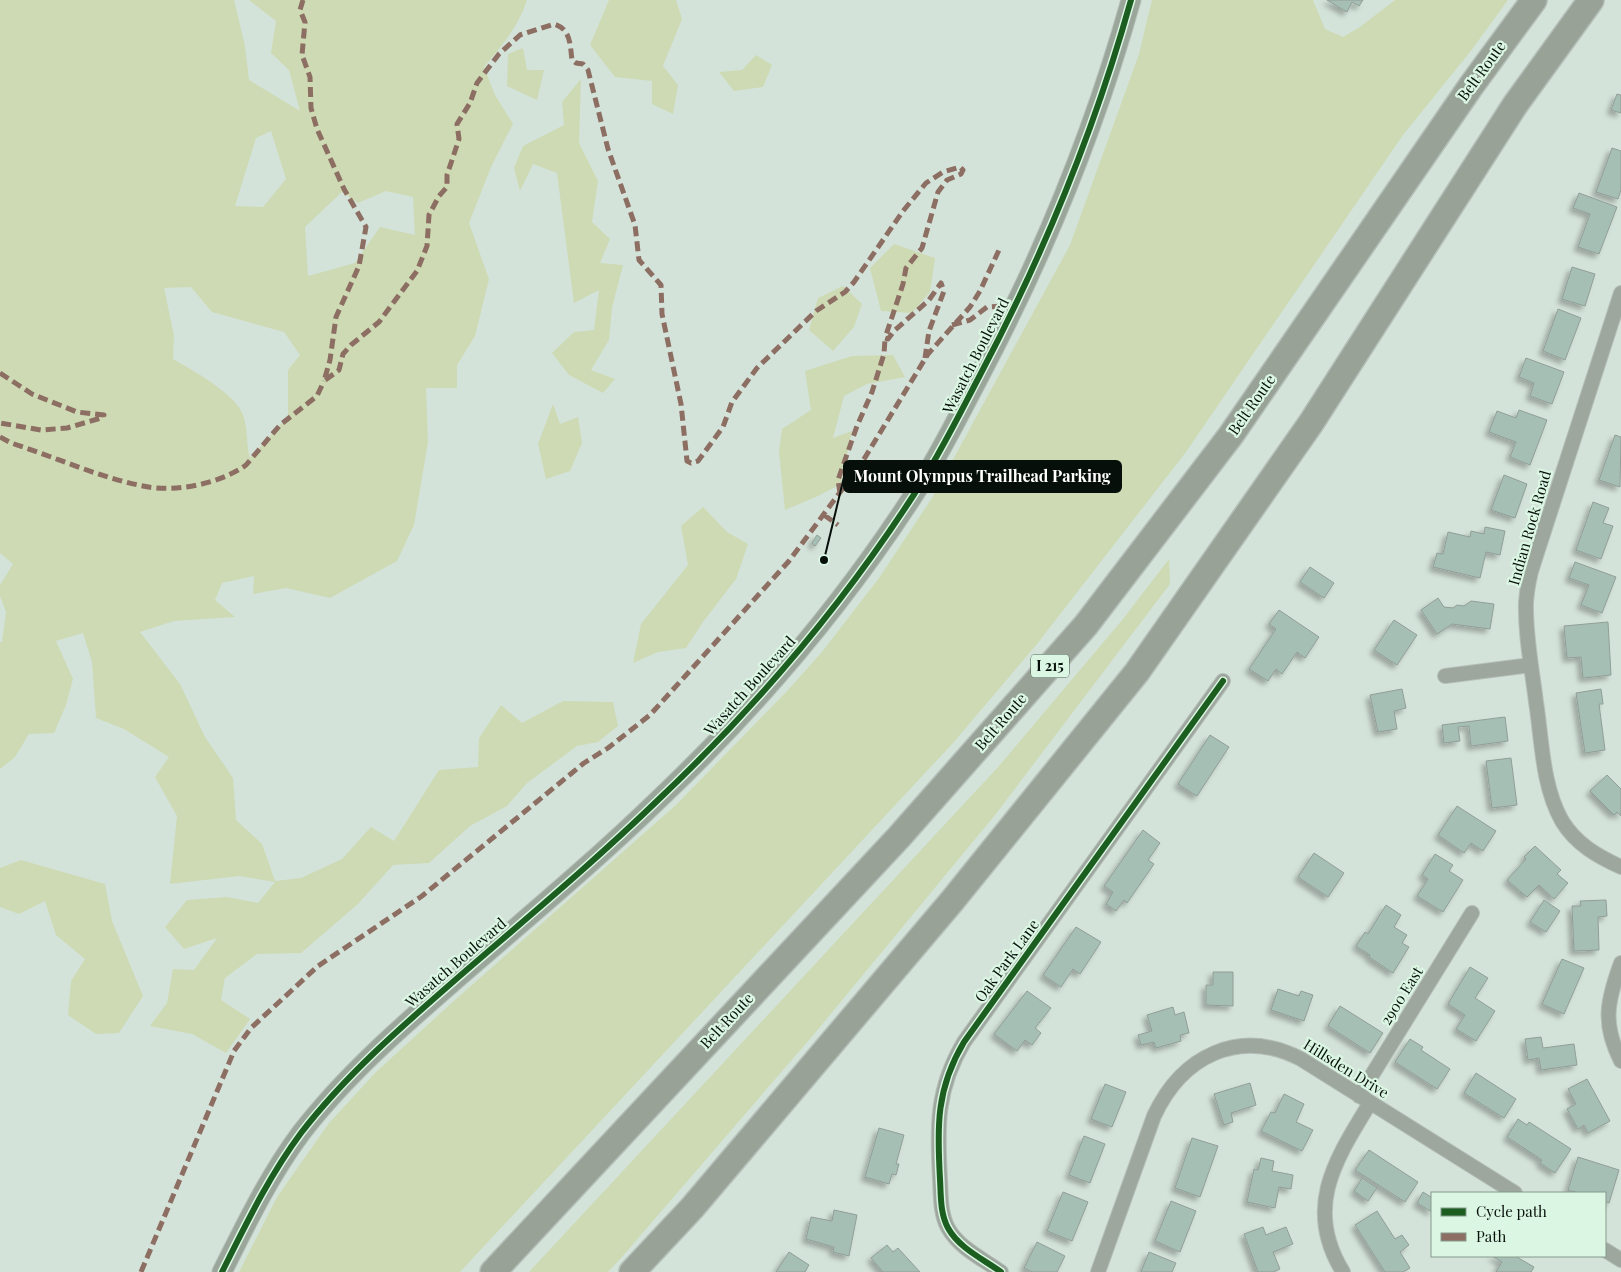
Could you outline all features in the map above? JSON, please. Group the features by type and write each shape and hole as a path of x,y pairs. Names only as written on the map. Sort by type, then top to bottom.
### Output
{"highway":[{"name":"Belt Route","path":"493,1272 899,837 1086,625 1232,435 1470,86 1534,0"},
{"path":"632,1272 692,1208 940,916 1137,672 1311,423 1515,105 1591,0"}],"street":[{"name":"Wasatch Boulevard","path":"222,1272 273,1174 300,1134 330,1098 383,1044 612,843 696,763 775,679 874,554 939,452 999,341 1034,267 1082,153 1103,96 1131,0"},
{"name":"Indian Rock Road","path":"1621,293 1529,577 1526,615 1546,775 1556,810 1570,833 1579,843 1601,858 1621,867"},
{"path":"1444,676 1532,665"},
{"name":"Oak Park Lane","path":"1001,1272 959,1243 944,1221 941,1204 937,1133 939,1106 948,1075 964,1042 1223,681"},
{"name":"2900 East","path":"1343,1272 1329,1243 1326,1218 1326,1191 1335,1164 1365,1099 1472,913"},
{"path":"1621,963 1609,1000 1608,1017 1610,1036 1621,1061"},
{"name":"Hillsden Drive","path":"1098,1272 1159,1105 1172,1084 1190,1066 1226,1049 1240,1046 1266,1047 1301,1060 1513,1192"}],"green space":[{"path":"0,0 234,0 245,46 249,80 300,111 289,70 271,53 276,21 249,0 527,0 514,28 484,67 495,95 513,124 491,167 469,223 489,279 475,336 457,365 457,388 426,388 428,442 414,525 397,561 330,598 286,588 253,594 254,576 222,583 215,600 235,617 174,621 140,632 180,684 205,737 233,778 236,820 262,844 275,881 301,878 342,859 371,827 394,841 439,770 478,767 479,738 501,705 522,723 563,701 613,702 618,726 598,742 577,746 527,783 507,806 470,826 429,863 393,865 358,904 301,953 257,954 225,978 221,1000 250,1019 226,1053 192,1034 150,1026 167,1003 173,969 194,970 217,938 184,949 165,927 187,900 227,897 258,903 275,882 239,876 170,884 177,816 155,777 169,757 124,729 96,718 92,662 83,633 56,641 73,679 66,705 54,733 29,734 15,757 0,769 0,642 2,642 6,612 0,596 0,585 13,564 0,553","holes":["271,131 286,179 263,207 235,206 256,138","386,191 413,197 415,235 380,227 355,263 308,276 305,227 342,192 358,203","191,287 212,312 284,332 300,355 288,370 288,416 250,458 245,420 239,407 223,391 173,359 174,336 164,288"]},
{"path":"609,0 676,0 682,19 663,66 678,85 673,114 652,104 652,81 615,77 590,45"},
{"path":"1152,0 1313,0 1325,29 1343,37 1360,27 1395,0 1508,0 1470,52 1403,135 1186,452 1037,644 953,743 460,1272 239,1272 277,1197 329,1123 376,1072 676,805 788,690 822,652 879,578 932,498 1070,245 1139,54"},
{"path":"523,48 527,70 544,70 537,100 507,86 508,54"},
{"path":"756,55 772,65 763,87 734,91 719,72 742,70"},
{"path":"581,79 579,143 598,181 592,222 610,239 600,263 623,265 612,308 609,340 591,370 615,379 603,393 569,375 552,353 574,332 594,330 599,290 574,303 557,173 533,164 520,191 514,168 523,146 564,125 562,102"},
{"path":"894,244 935,258 930,292 912,313 881,311 870,268"},
{"path":"843,286 862,304 854,327 833,351 809,330 818,298"},
{"path":"893,355 905,377 867,384 844,396 833,438 852,431 841,484 785,510 779,452 782,429 811,410 805,371 852,356"},
{"path":"553,404 560,424 578,417 582,443 570,471 546,479 538,444"},
{"path":"703,507 727,532 748,544 736,579 686,648 658,652 633,663 641,624 688,565 681,526"},
{"path":"1169,559 1170,584 995,815 815,1033 621,1258 608,1272 529,1272 999,766 1123,619"},
{"path":"21,860 105,884 112,921 143,996 119,1033 96,1034 68,1015 71,981 85,959 56,935 45,901 19,914 0,907 0,868"}],"building":[{"path":"1327,0 1363,0 1359,6 1352,2 1347,12"},
{"path":"1617,94 1621,95 1621,113 1611,110"},
{"path":"1612,148 1621,151 1621,190 1618,199 1596,192"},
{"path":"1579,193 1617,207 1599,254 1578,247 1590,214 1573,208"},
{"path":"1572,267 1595,274 1585,306 1562,299"},
{"path":"1558,309 1581,318 1565,360 1543,351"},
{"path":"1526,358 1564,372 1552,404 1530,396 1534,383 1519,377"},
{"path":"1519,410 1547,420 1530,465 1510,457 1516,442 1489,432 1497,411 1516,418"},
{"path":"1615,435 1621,437 1620,487 1599,480"},
{"path":"1504,475 1527,484 1515,518 1491,510"},
{"path":"1593,502 1609,508 1603,523 1613,526 1601,559 1576,550"},
{"path":"1485,527 1505,531 1500,555 1486,552 1480,578 1433,567 1437,553 1443,554 1448,532 1470,537 1471,531 1484,534"},
{"path":"817,535 821,538 815,546 812,543"},
{"path":"1575,562 1616,577 1602,613 1581,605 1589,585 1569,578"},
{"path":"1310,567 1334,583 1324,598 1300,582"},
{"path":"1438,598 1444,607 1453,608 1457,605 1464,606 1471,601 1494,604 1490,629 1452,624 1437,634 1421,610"},
{"path":"1279,610 1319,637 1305,658 1297,652 1282,674 1276,669 1268,681 1249,669 1276,629 1269,624"},
{"path":"1394,620 1417,635 1397,665 1374,650"},
{"path":"1608,622 1611,675 1583,678 1581,657 1567,658 1564,626"},
{"path":"1402,689 1406,708 1394,711 1397,729 1378,732 1370,695"},
{"path":"1601,689 1603,704 1599,704 1605,750 1585,753 1576,693"},
{"path":"1505,717 1508,741 1471,746 1469,726 1458,727 1460,741 1444,743 1442,725"},
{"path":"1210,735 1229,747 1197,796 1178,784"},
{"path":"1511,758 1517,805 1492,808 1486,761"},
{"path":"1607,775 1621,789 1621,816 1617,812 1614,815 1590,791"},
{"path":"1457,806 1496,831 1483,851 1471,843 1464,853 1438,835"},
{"path":"1143,830 1160,843 1148,860 1154,864 1127,903 1124,900 1116,911 1106,904 1113,892 1104,886"},
{"path":"1535,846 1561,870 1557,874 1568,883 1554,899 1539,885 1527,897 1507,880"},
{"path":"1314,853 1344,873 1328,897 1298,877"},
{"path":"1435,854 1453,865 1449,871 1463,880 1443,912 1417,896 1428,879 1422,875"},
{"path":"1544,900 1560,911 1546,932 1530,922"},
{"path":"1606,900 1607,916 1598,917 1599,950 1574,951 1572,906 1581,906 1580,901"},
{"path":"1386,905 1401,915 1394,927 1407,935 1402,943 1409,947 1393,973 1356,946 1365,932 1368,934"},
{"path":"1076,927 1101,942 1080,974 1073,969 1061,987 1043,975"},
{"path":"1562,959 1584,968 1564,1014 1542,1004"},
{"path":"1470,967 1488,978 1475,998 1495,1011 1476,1041 1456,1029 1465,1015 1448,1004"},
{"path":"1213,972 1233,972 1233,1006 1206,1005 1206,985 1213,985"},
{"path":"1278,989 1299,996 1301,991 1313,995 1304,1021 1271,1010"},
{"path":"1027,991 1051,1008 1035,1028 1041,1033 1032,1045 1025,1040 1017,1051 994,1034"},
{"path":"1340,1006 1383,1033 1370,1053 1328,1026"},
{"path":"1173,1007 1175,1015 1184,1012 1189,1033 1180,1035 1181,1041 1156,1048 1154,1042 1141,1045 1138,1035 1152,1031 1147,1015"},
{"path":"1541,1037 1543,1048 1574,1044 1577,1065 1541,1070 1539,1058 1528,1060 1525,1039"},
{"path":"1410,1039 1423,1047 1421,1050 1450,1069 1437,1089 1395,1062"},
{"path":"1476,1073 1516,1099 1504,1118 1464,1093"},
{"path":"1587,1079 1610,1121 1588,1133 1584,1125 1578,1129 1567,1109 1576,1104 1568,1089"},
{"path":"1250,1083 1256,1105 1231,1113 1233,1122 1224,1125 1214,1094"},
{"path":"1105,1084 1126,1092 1112,1127 1091,1119"},
{"path":"1284,1094 1304,1104 1296,1122 1313,1130 1302,1151 1261,1131 1271,1112 1275,1113"},
{"path":"1518,1119 1527,1125 1529,1122 1571,1149 1555,1173 1540,1163 1542,1160 1507,1137"},
{"path":"879,1128 904,1135 896,1164 899,1164 896,1175 892,1174 889,1184 865,1177"},
{"path":"1084,1136 1105,1144 1090,1183 1069,1175"},
{"path":"1192,1138 1218,1146 1200,1197 1175,1188"},
{"path":"1369,1150 1418,1182 1405,1202 1355,1170"},
{"path":"1578,1157 1619,1170 1609,1203 1606,1202 1606,1192 1575,1192 1568,1190"},
{"path":"1261,1158 1274,1161 1272,1171 1293,1175 1291,1189 1279,1187 1275,1208 1247,1202 1254,1169 1258,1170"},
{"path":"1362,1178 1377,1188 1368,1201 1354,1191"},
{"path":"1063,1192 1088,1202 1072,1241 1047,1231"},
{"path":"1423,1192 1431,1197 1431,1211 1417,1203"},
{"path":"1171,1201 1196,1211 1180,1252 1155,1241"},
{"path":"834,1210 857,1215 849,1256 833,1252 834,1247 806,1239 811,1217 832,1221"},
{"path":"1377,1211 1395,1239 1402,1235 1409,1245 1400,1252 1410,1268 1403,1272 1385,1272 1355,1225"},
{"path":"1263,1227 1266,1235 1286,1227 1293,1244 1273,1252 1280,1269 1273,1272 1258,1272 1244,1234"},
{"path":"1037,1242 1065,1256 1057,1272 1032,1272 1024,1268"},
{"path":"887,1245 893,1252 898,1248 920,1272 883,1272 871,1258"},
{"path":"789,1252 809,1265 805,1272 776,1272"},
{"path":"1149,1252 1176,1263 1172,1272 1141,1272"},
{"path":"1494,1257 1517,1257 1534,1267 1531,1272 1496,1272 1502,1262"}],"marked path":[{"path":"303,0 300,10 305,22 302,55 310,77 311,108 317,129 344,189 366,227 359,266 336,317 330,360 324,381 339,370 343,354 379,322 417,271 427,246 429,215 439,196 447,187 447,175 459,139 457,124 470,103 477,83 499,54 520,35 554,24 560,26 567,34 572,60 583,64 588,70 608,149 635,225 639,260 661,285 662,314 681,404 687,461 691,463 698,461 723,427 732,402 757,368 816,311 845,292 854,282 903,211 926,183 943,172 960,167 963,170 961,174 947,180 938,192 922,248 906,268 903,284 885,338 888,339 894,331 929,300 941,283 944,291 929,331 925,358"},
{"path":"141,1272 234,1051 251,1028 318,966 422,896 584,763 608,748 650,715 789,561 861,464 928,354 970,307 980,291 999,250"},
{"path":"952,325 970,320 987,307 1017,305"},
{"path":"840,493 838,480 857,426 872,392 884,354 885,339"},
{"path":"0,373 32,394 77,412 104,415 101,418 67,428 41,430 0,423"},
{"path":"0,437 11,443 126,482 155,488 196,485 223,477 246,465 280,425 317,396 324,381"},
{"path":"824,515 838,525"}],"cycle path":[{"path":"222,1272 258,1201 289,1149 336,1092 393,1035 557,893 693,766 794,656 856,578 922,482 1025,286 1084,145 1101,98 1131,0"},
{"path":"1001,1272 972,1253 958,1241 948,1228 942,1210 939,1125 943,1092 948,1076 964,1042 1223,681"}],"place":[{"name":"Mount Olympus Trailhead Parking","path":"824,560"}]}
